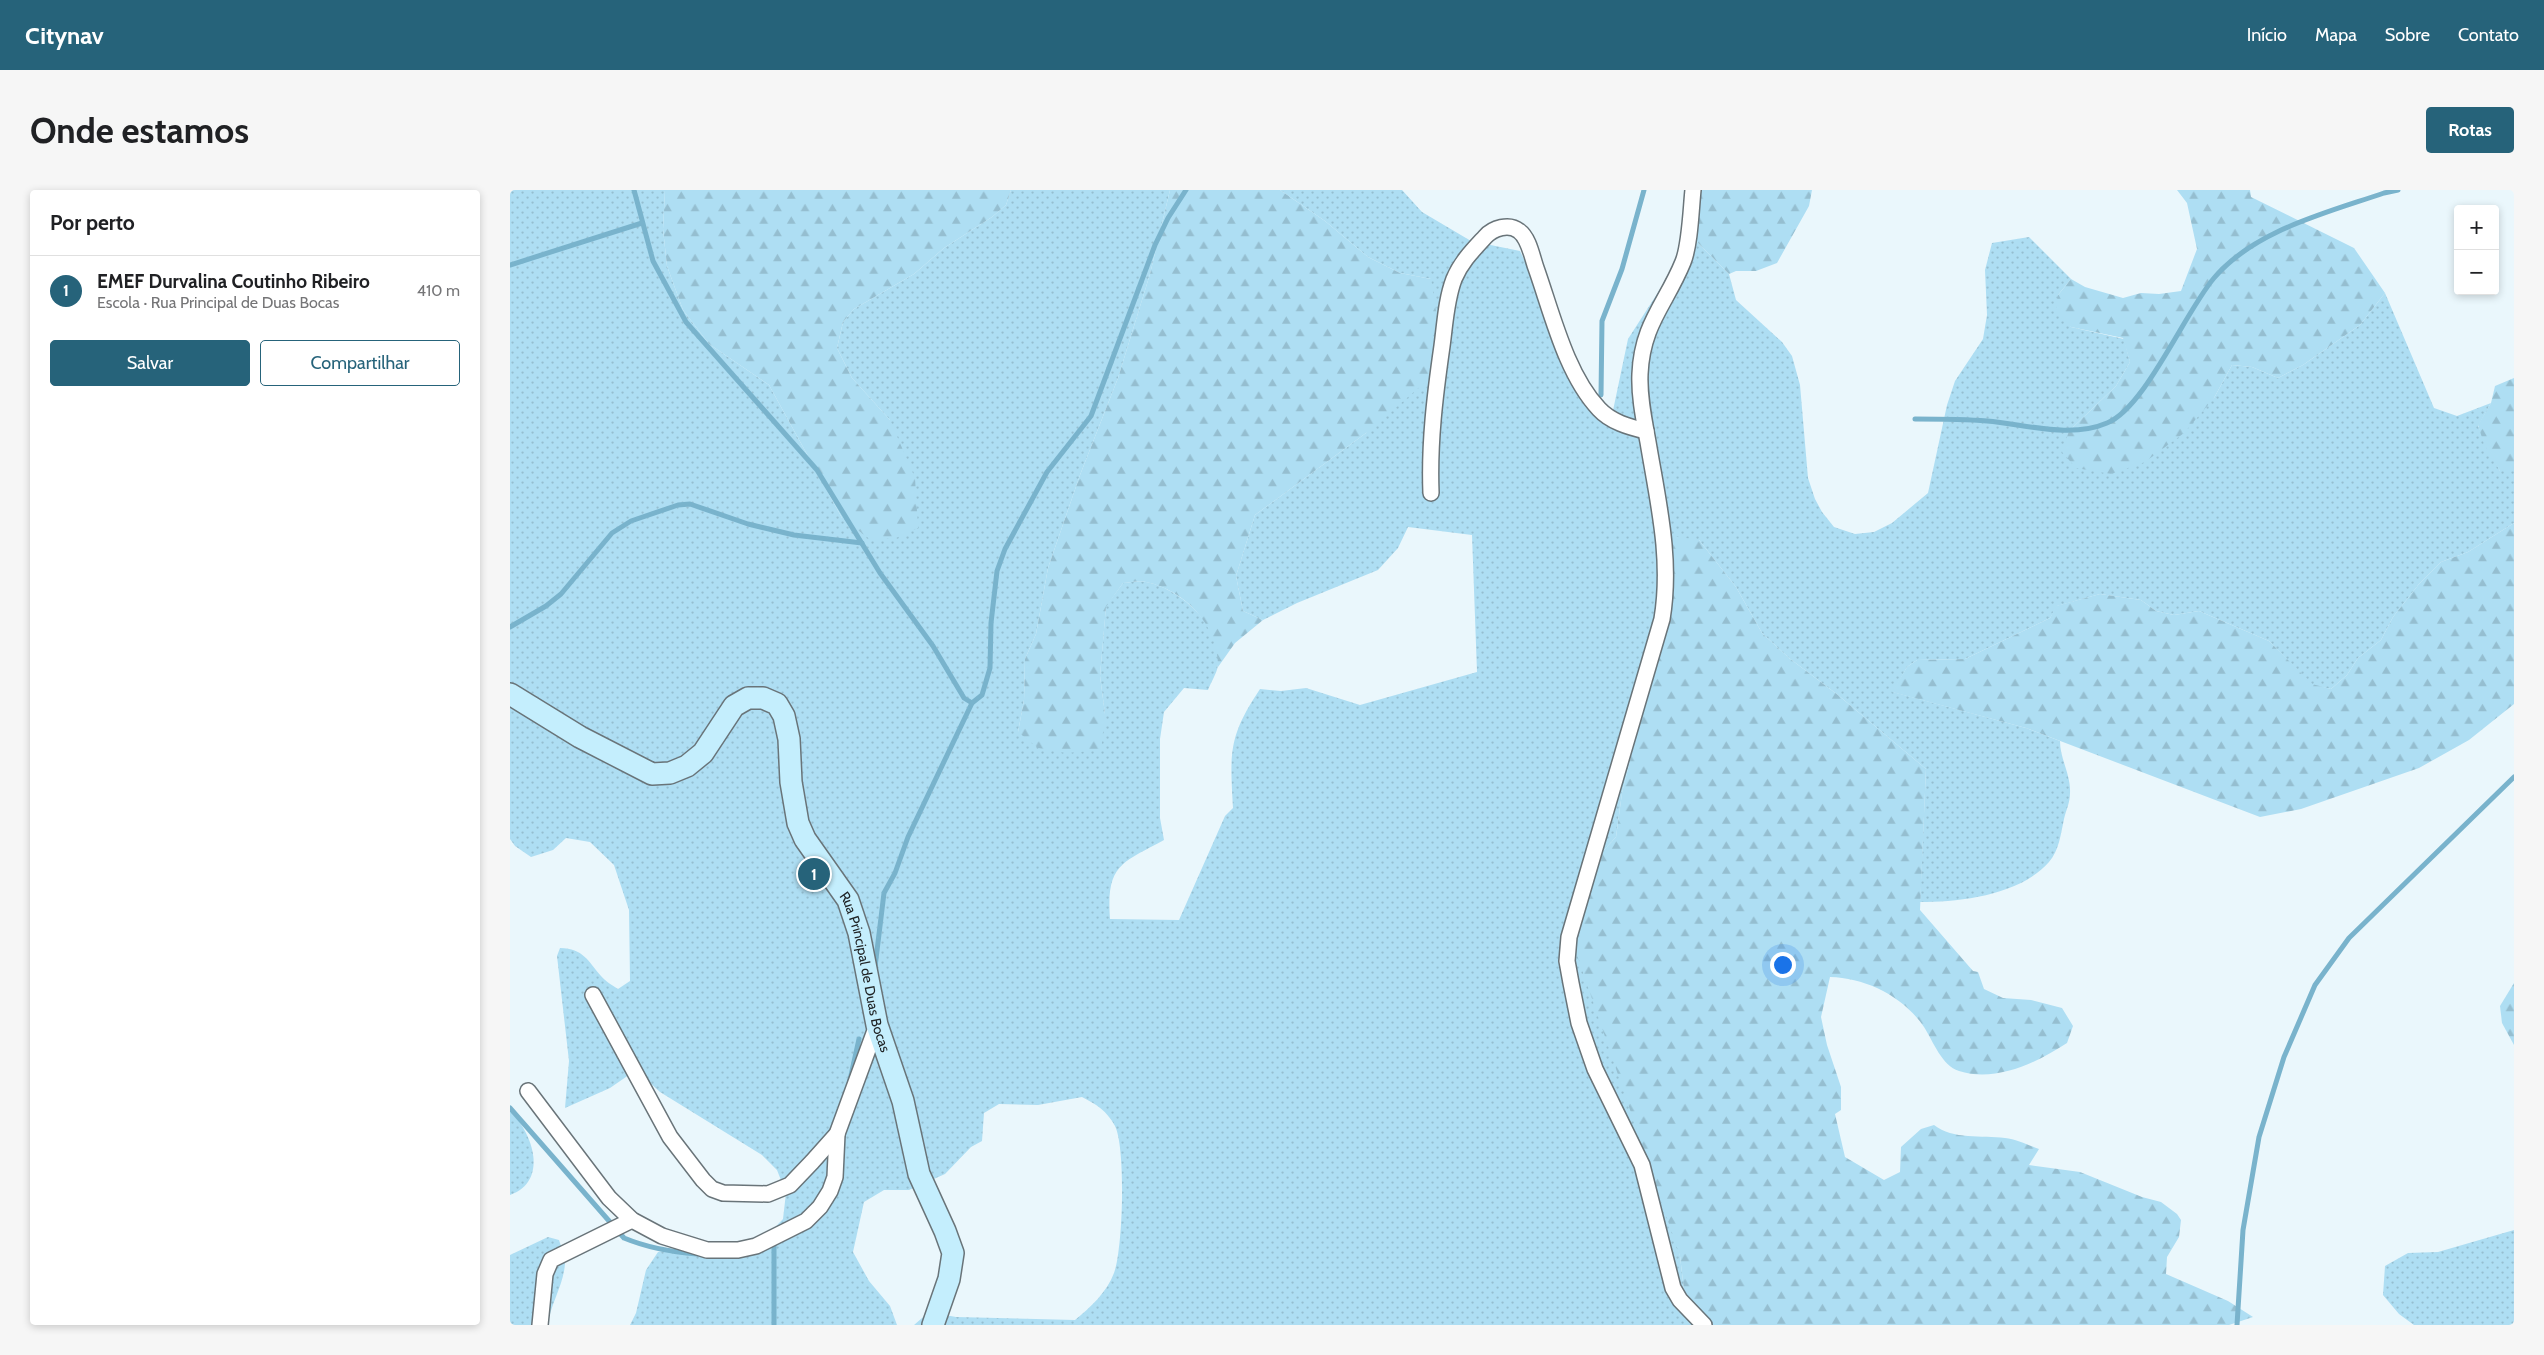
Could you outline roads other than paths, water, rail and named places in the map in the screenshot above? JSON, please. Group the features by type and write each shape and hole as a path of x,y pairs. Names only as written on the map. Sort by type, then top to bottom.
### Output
{"street":[{"path":"1693,190 1684,260 1650,325 1642,348 1640,377 1646,431 1666,547 1666,596 1659,629 1569,937 1567,961 1579,1022 1595,1069 1642,1165 1648,1183 1668,1274 1680,1300 1704,1325"},
{"path":"1431,492 1429,448 1447,306 1454,280 1462,262 1488,234 1496,229 1514,228 1522,232 1562,344 1576,373 1599,410 1616,422 1646,431"},
{"name":"Rua Principal de Duas Bocas","path":"510,694 580,737 652,774 670,773 687,766 703,753 734,706 748,698 764,698 777,704 784,716 789,739 791,782 798,823 805,839 848,900 859,933 877,1025 903,1100 919,1174 953,1253 949,1278 933,1325"},
{"path":"593,995 670,1137 712,1189 745,1195 768,1194 790,1185 837,1134"},
{"path":"528,1091 609,1198 632,1220 662,1236 707,1250 738,1250 756,1246 806,1221 820,1207 830,1191 835,1177 837,1134 877,1025"},
{"path":"540,1325 545,1274 551,1260 632,1220"}],"waterway":[{"path":"634,190 653,261 686,322 817,470 880,573 933,646 964,698 972,703"},
{"path":"875,967 884,893 895,873 908,837 972,703 982,695 990,668 991,623 997,571 1005,549 1047,472 1091,416 1155,245 1168,218 1186,190"},
{"path":"1601,395 1602,321 1622,269 1644,190"},
{"path":"1915,419 1987,421 2063,430 2093,428 2107,423 2121,414 2136,399 2164,358 2203,293 2214,278 2231,261 2250,247 2293,225 2339,208 2398,190"},
{"path":"510,265 642,223"},
{"path":"510,627 546,606 561,594 612,533 631,521 678,505 690,504 748,524 794,535 862,543"},
{"path":"2237,1325 2243,1230 2259,1137 2284,1057 2315,985 2349,938 2514,777"},
{"path":"850,1080 859,1039"},
{"path":"510,1108 624,1238 660,1249 697,1254"},
{"path":"774,1241 774,1325"}],"place":[{"name":"EMEF Durvalina Coutinho Ribeiro","path":"814,874"}]}
